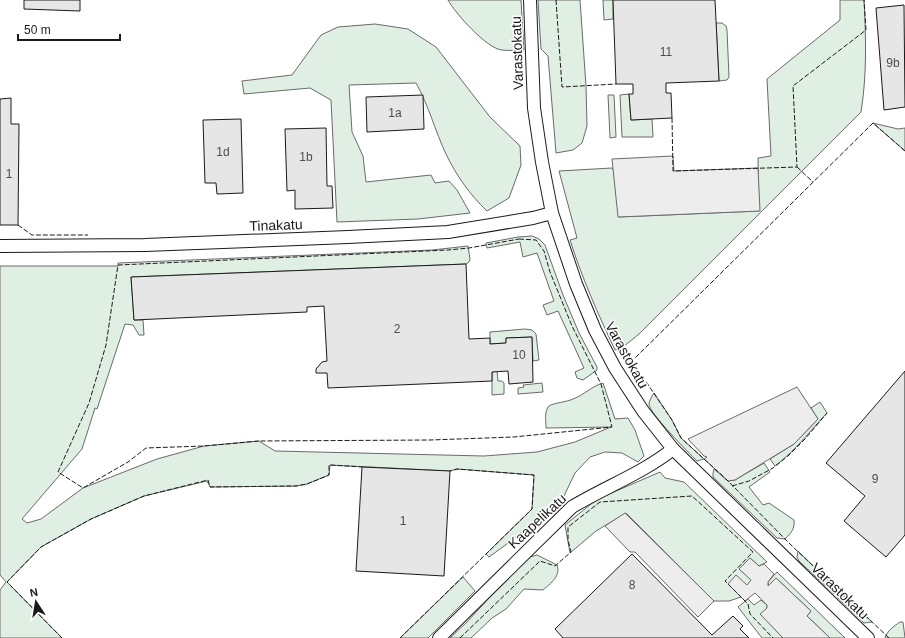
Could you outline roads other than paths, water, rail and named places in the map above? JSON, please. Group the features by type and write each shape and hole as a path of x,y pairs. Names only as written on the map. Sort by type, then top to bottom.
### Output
{"street":[{"name":"Varastokatu","path":"530,0 534,108 542,162 552,213 576,284 598,336 615,368 634,398 674,449 868,638"},
{"name":"Tinakatu","path":"0,246 152,245 348,238 448,232 533,218 552,213"},
{"name":"Kaapelikatu","path":"439,638 572,507 593,494 657,462 674,449"}]}
